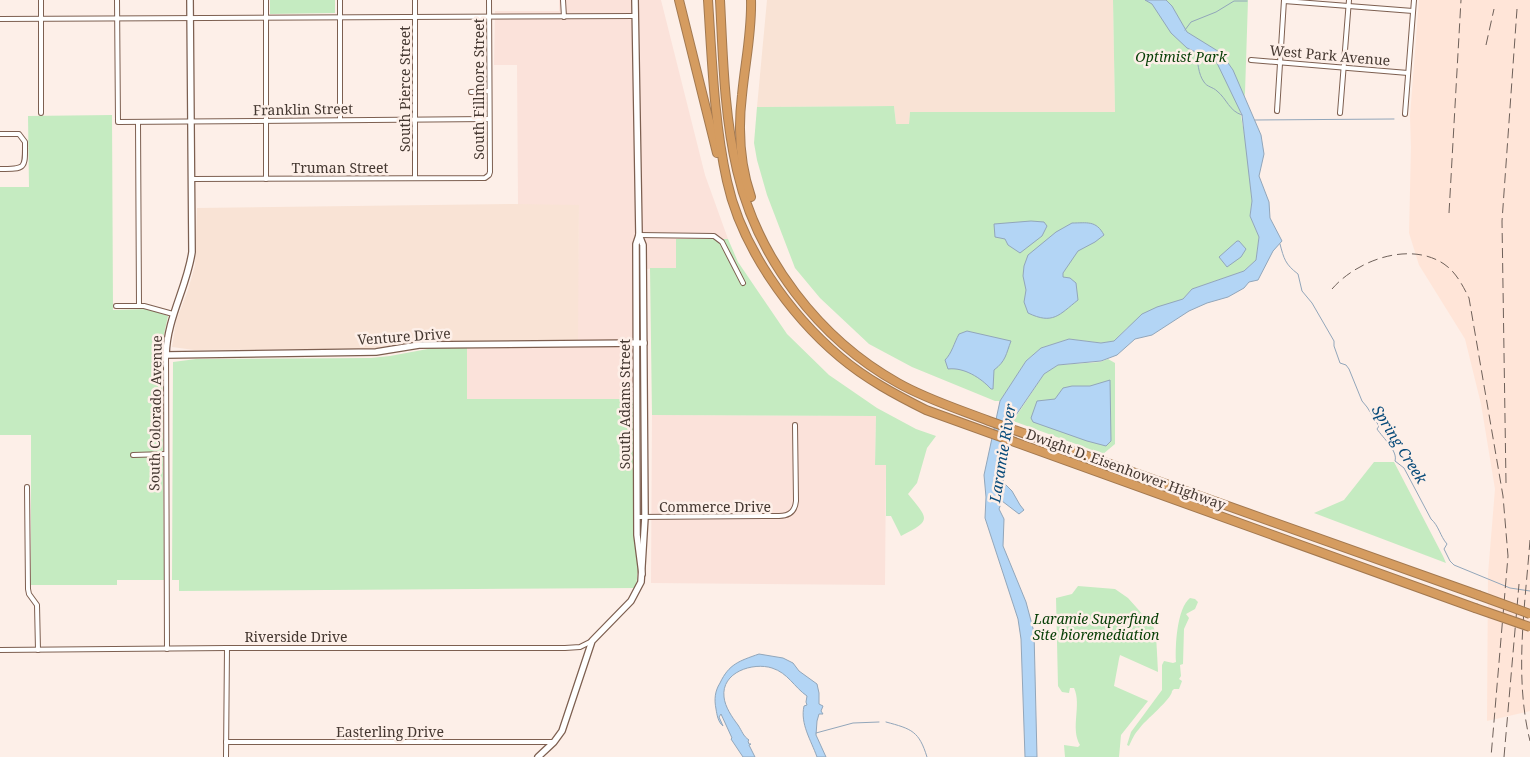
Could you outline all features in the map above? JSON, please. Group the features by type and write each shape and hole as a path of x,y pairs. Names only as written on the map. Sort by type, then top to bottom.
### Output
{"highway":[{"path":"679,0 720,163 727,182"},
{"name":"Dwight D. Eisenhower Highway","path":"708,0 714,95 727,182 744,231 757,256 792,308 814,333 846,362 894,394 926,410 1530,627"},
{"name":"Dwight D. Eisenhower Highway","path":"720,0 729,128 738,173 749,208 762,239 789,284 809,309 857,356 896,382 925,396 988,421 1530,614"},
{"path":"751,0 750,31 740,113 742,159 748,191 760,226 772,251 809,309"}],"street":[{"path":"41,0 41,113"},
{"path":"116,0 117,20"},
{"name":"South Colorado Avenue","path":"167,649 166,355 173,314 186,281 192,252 190,0"},
{"path":"266,0 266,179"},
{"path":"340,0 340,120"},
{"name":"South Pierce Street","path":"414,0 415,178"},
{"name":"South Fillmore Street","path":"487,176 490,172 489,0"},
{"path":"563,0 564,17"},
{"name":"South Adams Street","path":"635,0 639,235 636,244 637,517 642,574"},
{"path":"1277,111 1284,0 1413,11"},
{"path":"1340,113 1349,0"},
{"path":"1405,114 1414,0"},
{"path":"0,20 636,16"},
{"name":"Franklin Street","path":"117,20 118,122 489,119"},
{"name":"West Park Avenue","path":"1251,60 1408,73"},
{"path":"471,92 489,91"},
{"path":"138,122 139,306"},
{"path":"0,134 19,134 25,142 25,162 23,166 19,169 0,169"},
{"name":"Truman Street","path":"192,179 482,178 487,176"},
{"path":"639,235 714,236 722,242 743,283"},
{"name":"South Adams Street","path":"592,641 636,595 642,574 645,517 644,343 643,245 639,235"},
{"path":"116,306 150,307 173,314"},
{"name":"Venture Drive","path":"166,355 376,352 419,345 644,343"},
{"name":"Commerce Drive","path":"637,517 779,516 792,512 796,501 795,425"},
{"path":"133,455 166,454"},
{"path":"27,487 28,589 29,594 37,605 38,650"},
{"path":"538,757 554,742 562,731 592,641"},
{"name":"Riverside Drive","path":"0,650 565,648 580,646 592,641"},
{"path":"226,757 227,648"},
{"name":"Easterling Drive","path":"226,742 554,742"}],"shaded area":[{"path":"559,0 661,0 705,175 728,239 676,239 676,268 644,269 646,399 466,399 467,341 577,340 579,205 518,205 517,65 494,65 495,11 559,11"},
{"path":"767,0 1113,0 1115,112 910,112 909,124 896,124 894,106 757,107"},
{"path":"1419,0 1530,0 1530,711 1487,721 1488,574 1495,489 1481,404 1465,339 1419,265 1409,233 1410,116"},
{"path":"514,204 579,205 578,340 420,342 373,349 194,350 172,347 176,321 195,265 197,208"},
{"path":"652,415 876,416 875,464 886,465 885,585 651,583"}],"green space":[{"path":"270,0 335,0 335,13 270,14"},
{"name":"Optimist Park","path":"1113,0 1248,0 1245,93 1242,111 1240,111 1246,143 1252,201 1250,216 1259,237 1256,260 1244,271 1192,289 1183,299 1172,303 1127,328 1114,341 1102,343 1069,339 1041,348 1026,361 1000,401 995,401 912,367 869,344 820,298 795,268 767,195 757,160 754,143 757,107 894,106 896,124 909,124 910,112 1115,112"},
{"path":"112,115 113,310 148,309 168,316 163,339 162,356 164,580 117,580 117,585 31,585 31,435 0,435 0,187 29,187 28,116"},
{"path":"676,239 728,239 738,262 787,334 829,375 877,408 916,429 936,436 927,448 917,483 908,494 923,514 923,522 901,536 891,516 886,516 886,465 875,465 876,416 652,415 650,268 676,268"},
{"path":"433,348 467,348 467,399 635,399 635,535 638,568 636,588 179,591 179,580 172,580 173,362 196,359 371,358"},
{"path":"1108,359 1115,363 1115,444 1103,454 1013,421 1044,374 1058,365 1100,362"},
{"path":"1374,462 1394,462 1446,563 1314,513 1344,500"},
{"name":"Laramie Superfund Site bioremediation","path":"1078,586 1115,589 1128,598 1153,626 1156,634 1158,672 1120,655 1114,686 1148,701 1121,735 1119,757 1065,757 1064,745 1078,747 1080,745 1076,731 1077,702 1074,688 1070,688 1069,693 1062,692 1058,686 1056,598 1072,594"},
{"path":"1190,598 1198,602 1195,609 1186,614 1189,618 1184,629 1183,664 1180,665 1181,676 1179,679 1182,681 1179,689 1174,689 1168,699 1142,725 1129,746 1127,745 1131,732 1162,690 1162,665 1164,661 1176,662 1180,618 1182,610"}],"water":[{"name":"Laramie River","path":"1145,0 1166,0 1172,6 1187,32 1221,53 1233,70 1261,135 1264,154 1259,176 1269,202 1270,218 1282,241 1273,251 1258,280 1249,282 1244,288 1228,297 1189,311 1152,335 1135,339 1117,355 1101,361 1058,365 1044,374 1014,418 1004,448 1000,471 1004,483 1012,491 1024,510 1019,514 1002,501 999,509 1004,519 1003,546 1026,602 1034,632 1037,757 1025,757 1021,639 1018,619 985,518 984,475 1000,401 1026,361 1041,348 1069,339 1101,343 1114,341 1142,314 1183,299 1192,289 1244,271 1256,260 1259,237 1250,216 1252,201 1242,115 1216,61 1187,48 1171,33 1152,4"},
{"path":"1031,221 1044,222 1047,226 1042,236 1020,253 1008,245 1005,239 995,237 994,224"},
{"path":"1072,223 1091,223 1098,227 1104,235 1078,251 1063,273 1063,277 1070,278 1076,283 1078,300 1055,317 1037,317 1028,313 1024,302 1026,290 1023,276 1028,255 1056,232"},
{"path":"1237,241 1246,249 1241,257 1227,267 1219,257"},
{"path":"967,331 1011,341 1007,354 994,370 993,389 977,377 966,372 948,369 945,360 959,334"},
{"path":"1110,380 1111,441 1106,446 1033,422 1031,418 1037,401 1055,399 1063,388 1090,386"},
{"path":"759,654 783,658 793,663 799,671 817,684 819,704 823,706 821,711 823,714 819,714 816,735 826,757 817,757 805,726 803,713 804,706 807,705 807,696 778,670 764,666 756,666 740,671 733,675 724,688 727,708 749,740 749,744 751,744 749,745 755,757 743,757 731,739 721,714 719,717 723,726 718,718 715,705 717,689 731,667"}],"waterway":[{"path":"1185,30 1191,22 1216,12 1234,1 1247,1"},
{"path":"1196,52 1199,72 1204,82 1220,94 1234,111 1242,115"},
{"path":"1255,120 1394,119"},
{"name":"Spring Creek","path":"1280,244 1286,261 1298,274 1302,291 1312,303 1334,341 1340,363 1346,365 1349,369 1362,401 1379,426 1377,429 1392,449 1395,461 1404,468 1431,519 1447,544 1444,549 1450,561 1454,565 1510,588 1530,591"},
{"path":"816,733 853,723 879,722"},
{"path":"886,722 913,732 921,742 927,757"}],"railway":[{"path":"1449,213 1461,0"},
{"path":"1486,45 1494,9"},
{"path":"1506,483 1502,221 1517,9"},
{"path":"1332,289 1355,270 1369,262 1400,254 1416,254 1430,257 1448,267 1459,280 1469,298 1503,496 1508,556 1491,757"},
{"path":"1530,540 1522,641 1523,692 1530,741"},
{"path":"1504,757 1519,584"}]}
